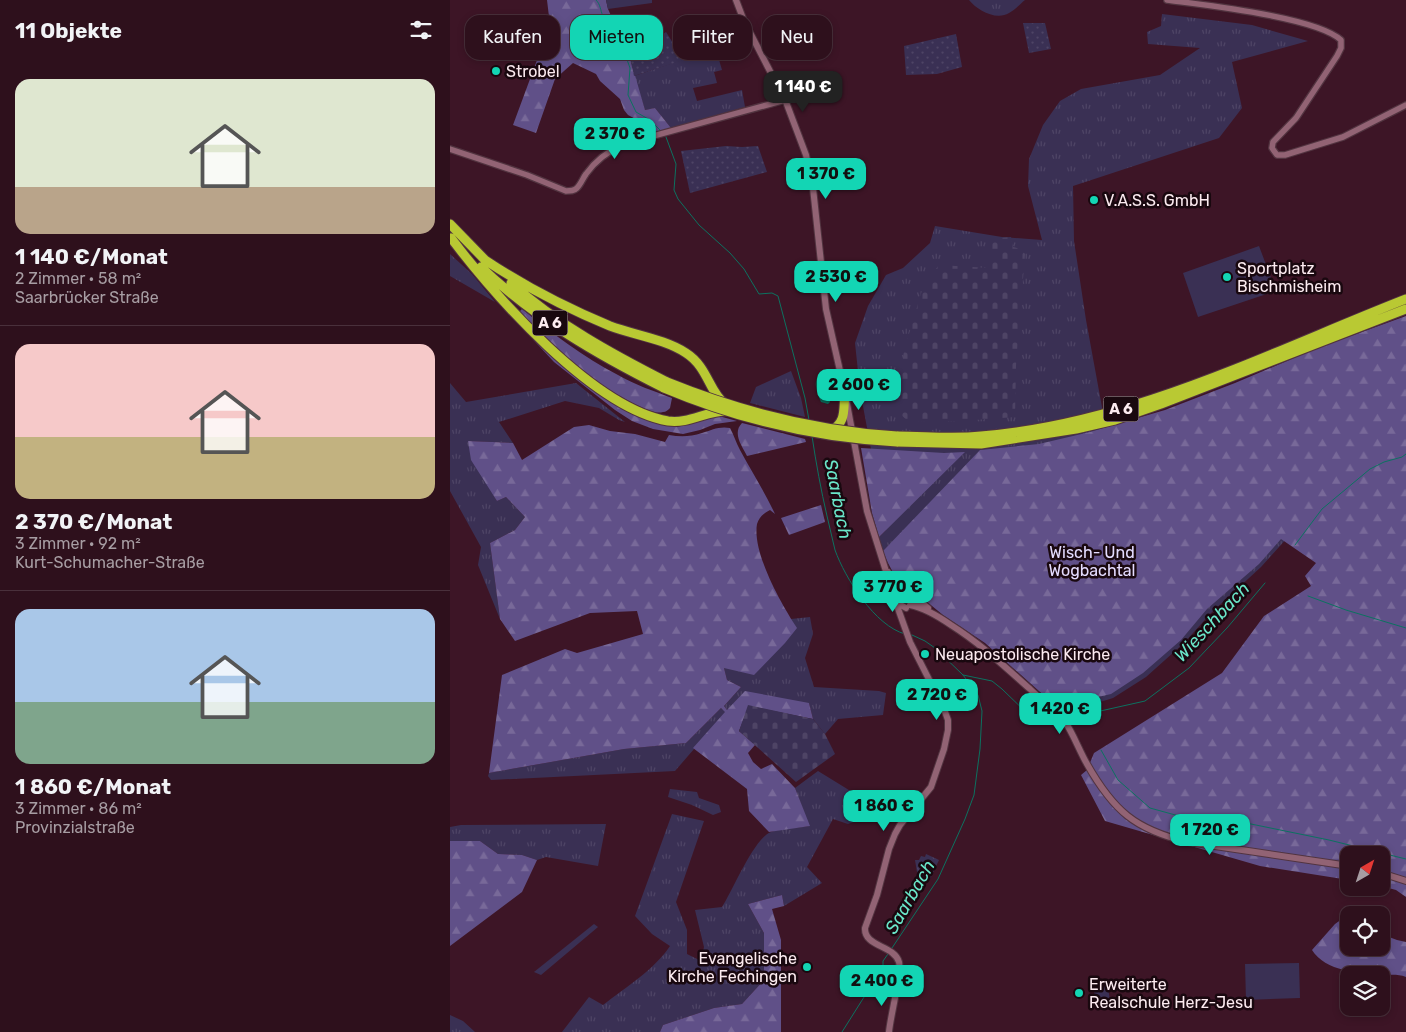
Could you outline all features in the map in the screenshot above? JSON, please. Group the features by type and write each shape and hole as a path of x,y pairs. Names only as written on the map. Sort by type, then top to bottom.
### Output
{"highway":[{"name":"A 6","path":"450,224 516,288 571,328 665,385"},
{"path":"450,237 528,327 576,372 611,396 641,412 670,421 680,422 719,411 736,410"},
{"name":"A 6","path":"450,237 496,280 541,316 590,349 665,385 769,416 823,428 897,439 1014,433 1074,421 1160,396 1334,332 1406,309"},
{"name":"A 6","path":"485,260 520,284 545,297 612,326 680,349 694,359 722,402 736,410 827,432 853,436"},
{"name":"A 6","path":"1334,332 1406,299"},
{"path":"695,419 707,408 710,401 712,392 708,378"},
{"path":"827,432 837,426 843,419 845,393"}],"main road":[{"path":"736,0 744,21 785,100 800,136 811,176 824,294 870,523 890,584 899,596"},
{"path":"884,565 898,586 909,591 942,619 986,649 1057,712 1069,729 1099,785 1114,805 1131,820 1153,832 1188,842 1340,865"},
{"path":"888,572 899,596 901,607 909,605 928,608"},
{"path":"899,596 908,595 909,605 903,626"},
{"path":"889,1032 900,972 898,961 889,951 869,938 865,933 865,928 877,895 894,834 930,787 936,773 948,730 948,720 944,709 903,626 896,605 899,596"},
{"path":"909,605 923,608 942,619"},
{"path":"1390,876 1406,881"}],"street":[{"path":"1167,0 1291,20 1322,30 1338,37 1342,42 1340,52 1299,114 1273,142 1272,148 1277,155 1285,155 1343,137 1406,105"},
{"path":"450,149 515,170 566,191 572,191 578,187 591,168 601,158 611,150 626,143 785,100"}],"green space":[{"path":"547,0 606,0 611,15 570,15 570,60 631,60 645,110 655,108 671,128 652,133 642,126 643,123 628,115 620,99 600,81 596,74 573,63 555,79 536,133 513,125 537,60 560,60 560,15 549,15"},
{"path":"606,0 652,0 652,3 608,9"},
{"path":"969,0 1025,0 1011,12 998,16 982,11"},
{"name":"Wisch- Und Wogbachtal","path":"1162,14 1252,25 1308,41 1232,62 1242,108 1219,138 1073,186 1074,241 1108,440 1304,371 1406,732 1227,676 1330,575 1288,537 1261,567 1211,613 1184,643 1146,677 1113,698 1084,707 1072,706 1040,681 890,544 883,551 879,537 886,530 860,390 855,343 868,306 886,275 903,268 930,243 935,226 1002,237 1042,240 1028,186 1029,159 1043,125 1060,101 1081,89 1160,75 1200,48 1148,44 1147,32 1161,26"},
{"path":"1023,23 1045,23 1051,49 1029,53"},
{"path":"666,32 673,43 673,60 684,60 634,76 630,60 663,60 663,34"},
{"path":"956,34 962,67 937,74 906,75 904,46"},
{"path":"682,60 719,60 722,70 714,72 717,83 693,88 697,101 742,90 745,107 671,128 655,108 645,110 634,76"},
{"path":"726,146 758,146 767,172 690,193 681,151"},
{"path":"1011,237 1013,247 1021,249 1025,254 1016,365 1015,417 909,422 899,413 898,373 901,372 904,351 923,287 939,265 989,268 990,239"},
{"name":"Sportplatz Bischmisheim","path":"1259,246 1276,291 1198,317 1183,273"},
{"path":"450,254 472,274 495,302 450,276"},
{"path":"488,288 579,378 638,417 677,427 715,415 737,421 715,424 683,434 653,429 632,421 554,362 486,289"},
{"path":"522,309 568,344 605,368 631,382 672,398 670,408 664,412 652,411 623,398 607,388 576,365 547,339 519,312"},
{"name":"Wisch- Und Wogbachtal","path":"1406,316 1406,897 1390,888 1390,846 1340,846 1340,879 1260,866 1105,821 1081,775 1087,770 1094,753 1222,673 1264,616 1311,586 1305,576 1316,563 1281,539 1259,564 1207,609 1181,640 1143,673 1111,694 1059,706 1049,700 985,643 943,615 909,587 897,580 883,551 980,450 1039,444 1090,432 1165,410 1315,349"},
{"path":"791,371 801,398 805,417 750,403 756,387"},
{"path":"450,383 466,402 576,383 625,422 599,408 565,401 499,422 513,443 468,441 497,501 506,497 525,517 515,530 490,543 500,619 478,565 481,547 450,491"},
{"path":"742,423 805,439 806,442 747,456 738,435 739,427"},
{"path":"589,425 665,442 669,435 689,436 719,428 730,428 775,514 770,510 766,512 757,524 759,549 769,578 797,628 754,675 724,668 727,680 741,687 724,706 727,710 745,691 809,703 813,719 749,706 739,731 755,745 748,753 753,762 761,769 772,764 795,788 810,826 769,832 749,811 747,789 693,748 725,712 721,708 686,743 624,749 489,773 502,675 565,649 577,653 643,634 637,611 590,613 515,641 500,619 490,543 515,530 525,517 506,497 497,501 471,460 468,441 513,443 522,460 574,427"},
{"path":"861,448 944,453 965,452 879,537 872,513"},
{"path":"821,505 825,522 789,535 781,518"},
{"path":"810,617 813,634 805,658 814,687 886,693 883,715 838,719 825,734 813,719 809,703 727,710 724,706 741,687 727,680 724,668 791,619"},
{"path":"748,705 813,719 825,734 835,754 796,782 739,731"},
{"path":"721,708 726,712 675,771 491,780 488,776 489,773 624,749 686,743"},
{"path":"818,771 870,803 856,821 848,824 833,819 807,867 822,883 784,906 782,895 748,904 764,933 764,980 742,1004 714,1008 663,1025 660,1032 562,1032 589,997 603,1005 656,963 670,946 652,934 635,916 672,814 704,821 676,902 687,930 687,954 701,961 704,947 695,910 722,907 751,854 764,836 775,831 809,826 795,788"},
{"path":"670,789 697,792 699,798 719,805 721,812 713,815 668,797"},
{"path":"606,824 598,866 546,857 537,860 522,855 498,854 480,841 450,841 450,827 461,825"},
{"path":"450,841 480,841 498,854 522,855 537,860 522,892 450,946"},
{"path":"926,854 939,860 930,879 926,882 917,872 915,860 919,860 921,856 925,857"},
{"path":"782,895 784,906 772,909 781,940 781,1032 660,1032 663,1025 714,1008 742,1004 764,980 764,933 748,904"},
{"path":"1340,920 1340,956 1390,956 1390,937 1406,942 1406,977 1390,975 1390,966 1340,966 1340,969 1325,963 1312,950"},
{"path":"594,924 598,927 541,975 534,972"},
{"path":"1299,963 1300,998 1246,1000 1245,964"},
{"path":"1107,982 1111,1006 1096,1007 1093,984"},
{"path":"450,1015 463,1021 475,1032 450,1032"}],"shaded area":[{"path":"825,370 828,371 830,402 828,404 821,402 816,384 818,377"}],"waterway":[{"name":"Saarbach","path":"596,0 605,19 618,33 618,46 625,54 630,68 628,95 636,112 650,120 661,131"},
{"name":"Saarbach","path":"666,137 676,164 674,190 678,199 699,225 730,253 744,269 759,294 772,293 778,296 809,420"},
{"name":"Saarbach","path":"812,436 835,550 846,574 862,600 872,611 894,629 905,634"},
{"name":"Wieschbach","path":"1295,545 1322,509 1370,469 1406,454"},
{"name":"Wieschbach","path":"1066,714 1087,714 1145,701 1189,668 1227,628 1265,583"},
{"path":"1308,596 1346,610 1406,628"},
{"name":"Saarbach","path":"892,948 938,879 965,819 974,795 980,749 982,711 978,695 963,675 935,648 912,635"},
{"name":"Wieschbach","path":"963,675 992,681 1034,720 1042,723 1057,718"},
{"path":"1101,750 1118,780 1150,808 1197,821"},
{"path":"1202,822 1251,824 1329,840 1406,859"},
{"name":"Saarbach","path":"842,1032 883,967 883,961 888,954"}],"place":[{"name":"Strobel","path":"496,71"},
{"name":"V.A.S.S. GmbH","path":"1094,200"},
{"name":"Sportplatz Bischmisheim","path":"1227,277"},
{"name":"Neuapostolische Kirche","path":"925,654"},
{"name":"Evangelische Kirche Fechingen","path":"807,967"},
{"name":"Erweiterte Realschule Herz-Jesu","path":"1079,993"}]}
